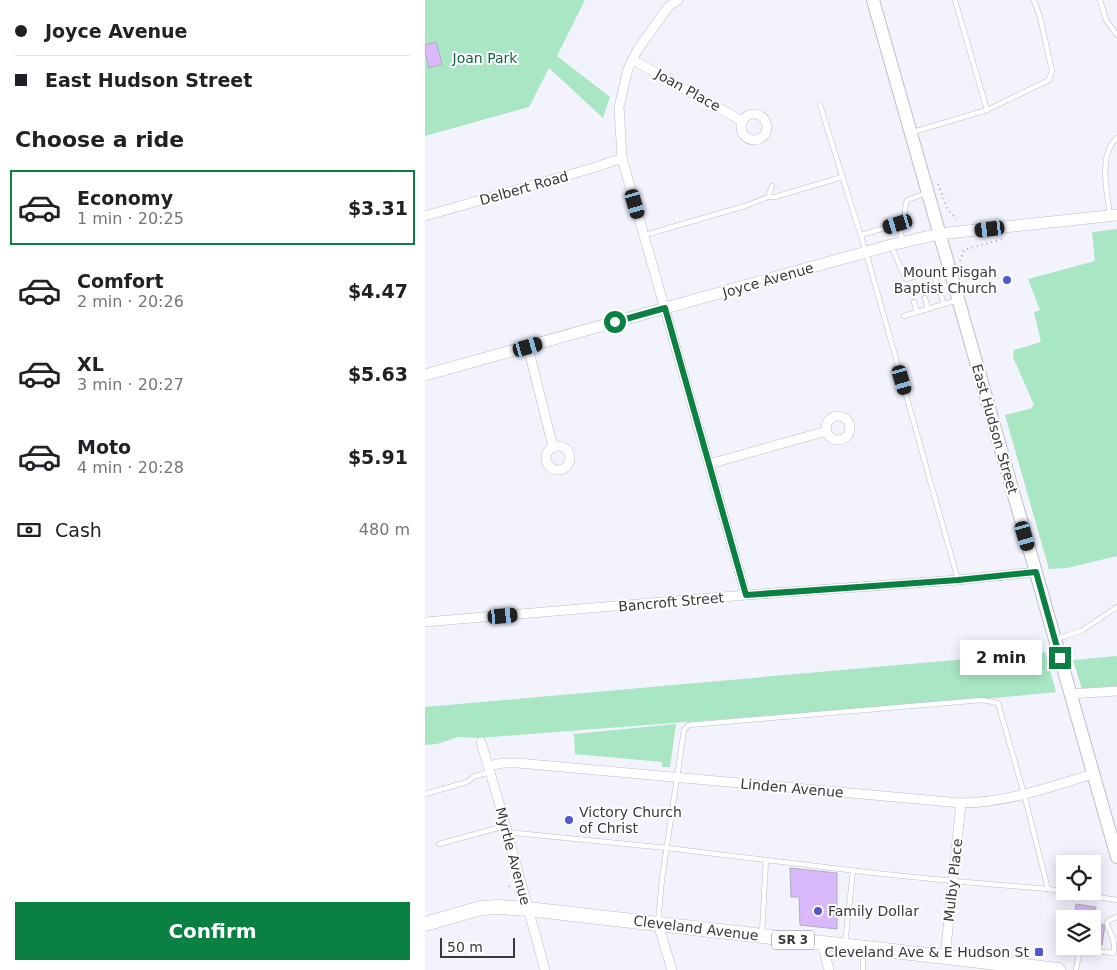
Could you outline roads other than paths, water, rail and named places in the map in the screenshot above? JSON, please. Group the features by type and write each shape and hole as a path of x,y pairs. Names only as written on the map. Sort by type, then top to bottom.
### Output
{"main road":[{"name":"East Hudson Street","path":"873,0 1117,857"},
{"name":"Cleveland Avenue","path":"425,924 481,908 498,906 945,957 987,966 1058,970"}],"street":[{"path":"678,0 669,6 637,49 629,69 619,107 622,158 746,595"},
{"name":"Joan Place","path":"633,60 743,121"},
{"name":"Delbert Road","path":"425,216 622,158"},
{"name":"Joyce Avenue","path":"425,375 903,242 939,234 1113,216"},
{"path":"528,347 553,447"},
{"path":"709,464 827,431"},
{"name":"Bancroft Street","path":"425,622 746,595 958,580 1036,572"},
{"path":"1070,694 1117,691"},
{"name":"Myrtle Avenue","path":"481,742 545,970"},
{"name":"Linden Avenue","path":"489,769 503,763 519,763 961,803 978,803 1024,794 1093,774"},
{"name":"Mulby Place","path":"945,957 961,803"},
{"path":"658,924 671,970"},
{"path":"822,943 829,970"}],"lane":[{"path":"955,0 987,110"},
{"path":"910,133 987,110 1049,80 1052,71 1040,17 1034,0"},
{"path":"1100,0 1106,20 1117,34"},
{"path":"820,104 866,252 958,580"},
{"path":"1113,216 1105,175 1108,149 1117,138"},
{"path":"645,235 745,206 768,197 775,197 842,177"},
{"path":"768,197 772,186"},
{"path":"861,235 898,224 904,219 907,200 927,193"},
{"path":"898,224 903,242"},
{"path":"891,245 908,285"},
{"path":"906,279 933,273 944,304"},
{"path":"918,275 920,281"},
{"path":"925,298 928,309"},
{"path":"904,316 958,300"},
{"path":"914,302 917,312"},
{"path":"1055,640 1081,631 1117,607"},
{"path":"658,924 683,730 689,725 982,700 997,703 1024,794 1048,889"},
{"path":"425,794 467,782 489,769"},
{"path":"439,844 505,826"},
{"path":"508,836 516,833 667,848 953,882 1048,889 1117,900"},
{"path":"761,936 766,860"},
{"path":"845,946 853,871"},
{"path":"1076,970 1080,949 1113,953 1115,943 1107,924 1108,920 1117,917"},
{"path":"863,948 863,970"}],"place":[{"name":"Mount Pisgah Baptist Church","path":"1007,280"},
{"name":"Victory Church of Christ","path":"569,820"},
{"name":"Family Dollar","path":"818,911"},
{"name":"Cleveland Ave & E Hudson St","path":"1039,952"}],"park label":[{"name":"Joan Park","path":"485,58"}]}
